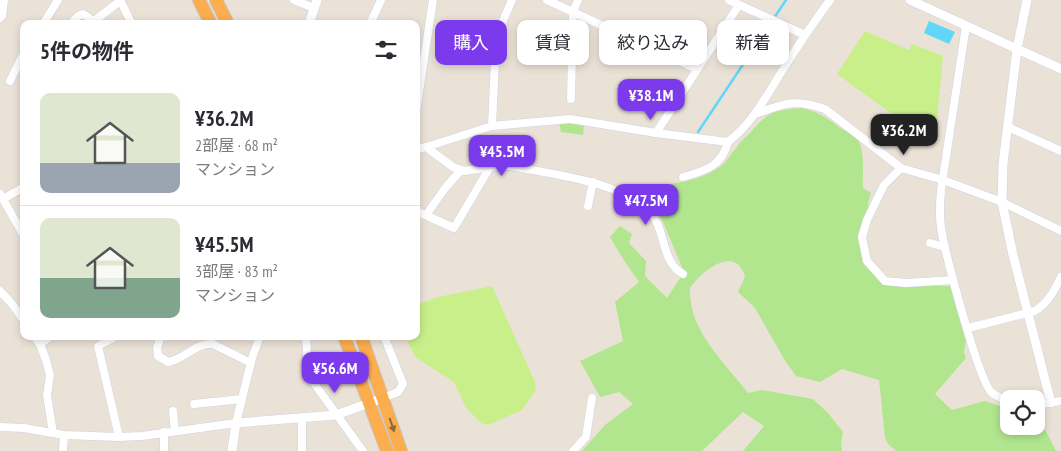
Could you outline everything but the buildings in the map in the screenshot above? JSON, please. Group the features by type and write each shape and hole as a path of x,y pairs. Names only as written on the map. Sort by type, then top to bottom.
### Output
{"highway":[{"path":"199,0 209,20"},
{"path":"216,0 226,20"},
{"path":"346,340 387,451"},
{"path":"362,340 401,451"}],"street":[{"path":"0,18 2,16 4,0"},
{"path":"45,20 58,0"},
{"path":"97,20 120,0 130,20"},
{"path":"294,0 315,4 310,20"},
{"path":"372,20 381,0"},
{"path":"492,126 496,37 512,0"},
{"path":"547,0 697,69"},
{"path":"571,99 573,12 578,0"},
{"path":"729,0 805,35"},
{"path":"683,177 711,167 719,161 725,152 728,142 745,128 830,0"},
{"path":"910,0 1061,69"},
{"path":"1027,0 1016,49 1003,164 1002,202 1013,255 1051,403"},
{"path":"420,80 430,1"},
{"path":"656,133 739,5"},
{"path":"75,20 83,14 92,20"},
{"path":"966,26 943,180 940,207 941,228 953,280 981,372 991,392 1000,397"},
{"path":"10,81 20,61"},
{"path":"755,114 782,104 794,102 825,109 901,168 943,180 1002,202 1061,231"},
{"path":"420,148 492,126 570,119 728,142"},
{"path":"1008,127 1061,151"},
{"path":"426,147 453,167 464,171 511,166 593,182 638,201 652,214 661,230 669,260 676,270 683,274"},
{"path":"420,213 454,228 490,167"},
{"path":"901,168 884,185 867,220 862,237 867,261 885,282 906,283 953,280"},
{"path":"426,215 461,170"},
{"path":"588,206 593,182"},
{"path":"20,189 1,196 20,229"},
{"path":"930,243 945,247"},
{"path":"968,328 1028,312 1044,305 1053,295 1061,277"},
{"path":"0,292 20,315"},
{"path":"37,340 50,375 47,395 53,432"},
{"path":"40,344 46,340"},
{"path":"109,340 98,346 119,437"},
{"path":"160,340 157,348 158,356 168,362 182,358 207,343 213,344 251,363"},
{"path":"232,451 236,423 259,340"},
{"path":"306,340 308,368 311,379 363,451"},
{"path":"0,427 53,432 64,435 119,437 236,423 336,415 398,392 403,384 386,340"},
{"path":"573,451 586,437 592,398"},
{"path":"194,404 242,399"},
{"path":"1045,404 1061,401"},
{"path":"173,411 175,431"},
{"path":"302,418 302,451"},
{"path":"164,432 164,451"},
{"path":"63,451 64,435"}],"green space":[{"path":"865,31 909,50 912,44 943,56 936,131 921,135 837,74"},
{"path":"801,108 817,113 854,135 859,142 863,161 863,188 871,193 868,203 870,210 859,238 863,263 883,285 950,286 961,324 968,328 964,352 966,358 935,394 952,410 985,401 1000,406 1000,435 1045,435 1045,430 1056,451 896,451 888,444 885,437 879,380 842,369 820,382 796,376 755,308 738,292 745,277 741,267 734,262 727,261 710,268 690,288 691,303 701,332 709,345 748,393 762,390 813,399 828,413 843,432 842,451 743,451 764,426 743,412 702,451 582,451 605,425 633,404 619,392 600,397 580,361 623,341 615,302 639,282 610,237 620,226 632,234 629,243 646,261 645,276 667,298 684,272 661,217 630,191 695,179 715,170 722,166 761,121 771,114 783,110"},
{"path":"572,122 584,125 583,135 561,132 559,123"},
{"path":"492,286 535,382 536,390 522,410 488,425 481,423 466,408 454,382 415,357 407,340 420,340 420,304 438,297"}],"water":[{"path":"929,21 955,32 949,44 924,33"}],"waterway":[{"path":"698,132 786,0"}]}
